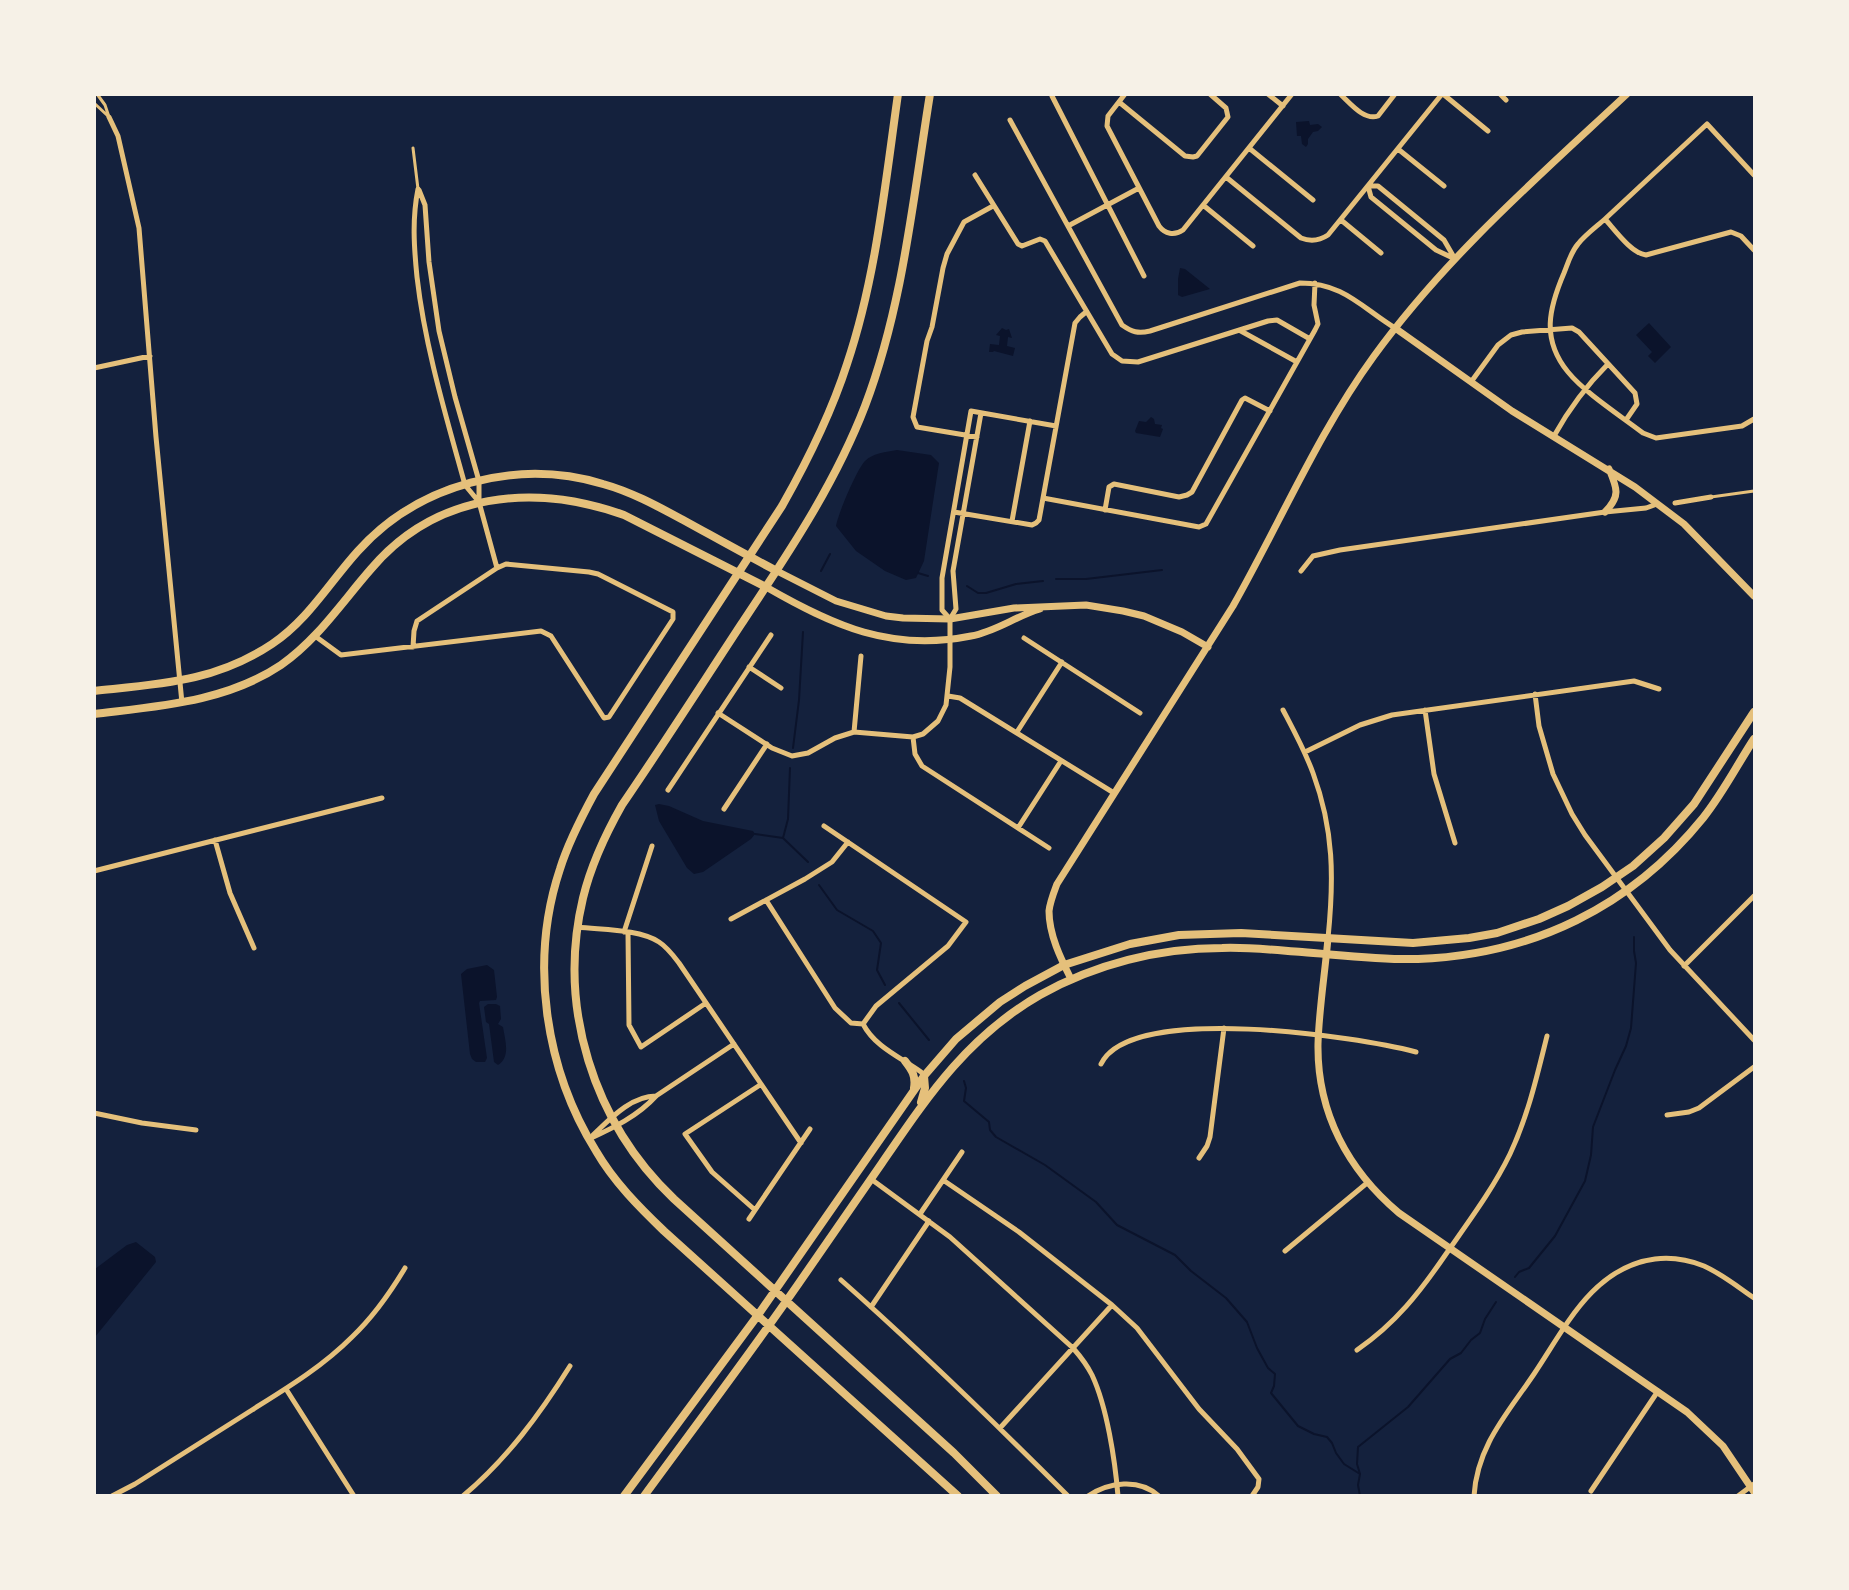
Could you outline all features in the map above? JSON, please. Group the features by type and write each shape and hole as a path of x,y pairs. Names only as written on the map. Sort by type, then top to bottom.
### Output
{"main road":[{"path":"898,94 867,290 847,365 834,402 805,466 782,506 580,819 559,870 548,919 544,975 549,1023 558,1066 569,1099 589,1139 615,1179 643,1211 958,1496"},
{"path":"930,94 901,278 887,339 854,433 807,523 610,826 583,898 575,952 575,986 580,1032 598,1092 635,1155 662,1188 954,1453 997,1496"},
{"path":"94,691 179,681 225,669 243,661 273,643 301,620 358,551 383,527 430,497 447,489 479,481 537,475 601,483 646,501 777,571"},
{"path":"94,714 182,703 222,693 258,678 281,665 315,636 371,568 398,542 429,521 479,502 519,497 553,499 607,509 624,515 766,587"},
{"path":"624,1496 758,1315 924,1076 956,1039 985,1014 1025,986 1064,965 1130,944 1179,935 1221,933 1413,944 1497,933 1524,924 1568,906 1617,878 1650,851 1679,821 1707,785 1755,712"},
{"path":"644,1496 770,1326 933,1089 959,1059 989,1031 1025,1004 1071,979 1095,970 1135,958 1183,950 1242,948 1416,959 1458,956 1519,944 1574,921 1626,890 1665,859 1704,816 1755,739"},
{"path":"905,1061 913,1071 914,1089"},
{"path":"919,1109 925,1088 924,1076"}],"street":[{"path":"1125,94 1108,116 1107,126 1159,226 1168,233 1174,234 1183,230 1292,94"},
{"path":"1119,102 1185,156 1192,158 1197,156 1228,117 1226,108 1210,94"},
{"path":"1268,94 1283,106"},
{"path":"1340,94 1366,116 1374,118 1395,94"},
{"path":"1226,177 1301,238 1322,239 1329,235 1442,94 1488,131"},
{"path":"1500,94 1506,100"},
{"path":"1071,979 1055,941 1049,911 1063,871 1208,647 1258,563 1328,429 1372,358 1395,328 1481,231 1627,94"},
{"path":"1052,96 1144,276"},
{"path":"109,117 118,136 138,219 182,703"},
{"path":"1010,120 1122,325 1137,333 1150,331 1300,284 1315,283 1332,287 1395,328 1512,411 1609,469 1657,504 1684,524 1755,596"},
{"path":"1755,176 1707,124 1578,244 1554,296 1550,329 1556,353 1568,373 1643,434 1656,438 1742,426 1755,419"},
{"path":"1249,148 1312,200"},
{"path":"1398,149 1444,186"},
{"path":"975,175 1018,244 1022,246 1040,239 1045,241 1112,354 1122,361 1138,362 1268,321 1277,320 1310,339"},
{"path":"1368,186 1378,186 1444,240 1455,259"},
{"path":"1368,186 1371,197 1436,250 1455,259"},
{"path":"1068,226 1139,188"},
{"path":"418,189 425,205 429,262 439,331 479,481 479,502 497,568"},
{"path":"418,189 413,226 419,291 429,348 465,484 479,502"},
{"path":"1203,205 1253,246"},
{"path":"977,437 917,427 913,417 927,341 947,254 964,222 993,206"},
{"path":"1605,219 1640,254 1646,255 1731,231 1741,236 1755,250"},
{"path":"1341,220 1381,253"},
{"path":"1042,498 1199,527 1206,524 1318,324 1314,305 1315,283"},
{"path":"954,512 1032,525 1039,520 1075,323 1086,312"},
{"path":"1472,382 1497,345 1506,338 1516,333 1569,327 1575,329 1635,393 1637,398 1634,409 1626,420"},
{"path":"1239,330 1297,362"},
{"path":"94,368 150,356"},
{"path":"1554,436 1570,409 1608,364"},
{"path":"1105,510 1109,487 1114,484 1179,496 1192,492 1242,400 1245,398 1270,411"},
{"path":"950,619 942,610 942,578 971,411 1056,426"},
{"path":"718,713 784,754 800,756 835,738 854,732 913,737 923,734 938,722 948,696 950,619 956,609 953,571 981,413"},
{"path":"1012,521 1030,422"},
{"path":"1605,512 1612,506 1617,492 1609,469"},
{"path":"1675,503 1711,497"},
{"path":"1300,571 1314,556 1340,550 1653,507 1657,504"},
{"path":"315,636 341,655 502,635 546,632 551,636 604,718 609,717 673,619 673,612 598,574 506,564 417,621 413,646"},
{"path":"777,571 836,601 867,612 903,618 950,619 1014,608 1086,605 1144,616 1208,647"},
{"path":"766,587 803,608 849,629 900,640 920,641 973,636 1045,608"},
{"path":"668,790 771,635"},
{"path":"1024,638 1140,713"},
{"path":"854,732 861,656"},
{"path":"1017,732 1062,662"},
{"path":"749,667 781,688"},
{"path":"1305,752 1376,719 1392,715 1634,681 1659,689"},
{"path":"1535,694 1545,752 1560,792 1585,835 1670,951 1755,1040"},
{"path":"948,696 960,698 1114,793"},
{"path":"1283,710 1305,752 1321,797 1331,848 1332,891 1319,1036 1319,1069 1333,1125 1342,1145 1367,1183 1399,1213 1658,1391 1712,1434 1753,1487 1737,1496"},
{"path":"1425,710 1434,774 1455,843"},
{"path":"913,737 915,754 922,766 1049,848"},
{"path":"724,809 767,744"},
{"path":"1018,828 1061,761"},
{"path":"94,871 382,798"},
{"path":"824,826 966,922 948,946 876,1006 863,1024"},
{"path":"215,840 230,893 254,948"},
{"path":"731,918 832,862 848,842"},
{"path":"652,846 626,932 629,1025 641,1047 706,1003"},
{"path":"1684,966 1755,896"},
{"path":"766,900 835,1008 851,1023 863,1024"},
{"path":"578,927 626,932 652,938 667,948 801,1143"},
{"path":"863,1024 879,1044 924,1076"},
{"path":"1199,1158 1210,1137 1224,1028"},
{"path":"1101,1064 1114,1048 1142,1037 1172,1031 1224,1028 1365,1041 1416,1052"},
{"path":"1357,1350 1387,1328 1419,1293 1485,1198 1511,1152 1530,1102 1547,1036"},
{"path":"589,1139 617,1126 656,1096 734,1044"},
{"path":"1667,1115 1699,1108 1755,1067"},
{"path":"755,1210 712,1172 685,1134 760,1085"},
{"path":"589,1139 611,1117 645,1096 656,1096"},
{"path":"94,1113 142,1123 196,1130"},
{"path":"749,1219 810,1129"},
{"path":"920,1214 962,1152"},
{"path":"871,1179 950,1237 1073,1348 1091,1374 1097,1389 1108,1429 1118,1496"},
{"path":"943,1180 1019,1232 1112,1305 1137,1328 1199,1409 1236,1449 1258,1479 1258,1487 1252,1496"},
{"path":"1286,1251 1367,1183"},
{"path":"871,1307 929,1221"},
{"path":"1474,1496 1478,1466 1490,1439 1586,1298 1607,1278 1620,1269 1647,1260 1675,1259 1702,1265 1715,1271 1755,1298"},
{"path":"112,1496 135,1484 322,1364 354,1336 382,1304 405,1268"},
{"path":"841,1280 1000,1428 1068,1496"},
{"path":"1000,1428 1112,1305"},
{"path":"464,1496 513,1446 546,1403 570,1366"},
{"path":"286,1389 354,1496"},
{"path":"1591,1491 1658,1391"},
{"path":"1088,1496 1098,1489 1117,1484 1136,1485 1155,1492 1159,1496"}],"lane":[{"path":"97,94 105,105 109,117"},
{"path":"94,103 109,117"},
{"path":"413,147 418,189"},
{"path":"1711,497 1755,491"}],"water":[{"path":"1309,121 1310,125 1318,124 1322,127 1313,132 1306,147 1302,144 1301,136 1297,136 1296,122"},
{"path":"1180,268 1185,269 1210,289 1182,297 1178,295"},
{"path":"1649,323 1671,347 1655,363 1648,356 1652,352 1636,335"},
{"path":"1002,328 1009,329 1012,338 1008,337 1007,346 1015,348 1013,356 994,351 989,352 990,344 999,345 1000,336 996,335"},
{"path":"1151,417 1155,424 1162,425 1160,437 1136,433 1139,421 1146,422"},
{"path":"897,450 931,455 939,463 924,561 916,578 906,580 885,571 856,551 836,526 848,492 865,461 884,452"},
{"path":"659,804 703,821 753,831 755,834 703,872 694,874 687,868 659,821 655,805"},
{"path":"487,965 494,970 497,997 496,1000 479,1003 487,1058 485,1062 476,1062 470,1054 461,974 467,969"},
{"path":"488,1004 500,1006 501,1019 498,1024 503,1027 506,1053 505,1058 498,1065 494,1062 489,1024 486,1022 484,1007"},
{"path":"136,1242 155,1257 156,1262 95,1337 95,1269 127,1245"}],"waterway":[{"path":"821,571 830,554"},
{"path":"1056,579 1086,579 1162,570"},
{"path":"918,573 928,576"},
{"path":"967,586 978,593 986,593 1016,584 1043,581"},
{"path":"793,748 799,700 803,632"},
{"path":"783,838 788,819 790,768"},
{"path":"755,834 783,838 808,862"},
{"path":"819,885 837,910 873,931 881,943 877,970 885,985"},
{"path":"1515,1277 1519,1272 1529,1268 1555,1236 1585,1181 1591,1155 1593,1127 1631,1028 1636,963 1634,937"},
{"path":"899,1003 929,1040"},
{"path":"964,1081 966,1088 964,1101 989,1122 990,1130 996,1137 1045,1165 1096,1202 1117,1225 1175,1255 1191,1271 1226,1298 1247,1322 1257,1348 1268,1368 1275,1374 1271,1393 1298,1426 1314,1434 1327,1437 1344,1464 1360,1474"},
{"path":"1360,1496 1358,1447 1408,1407 1450,1359 1461,1353 1480,1333 1485,1319 1496,1302"}]}
